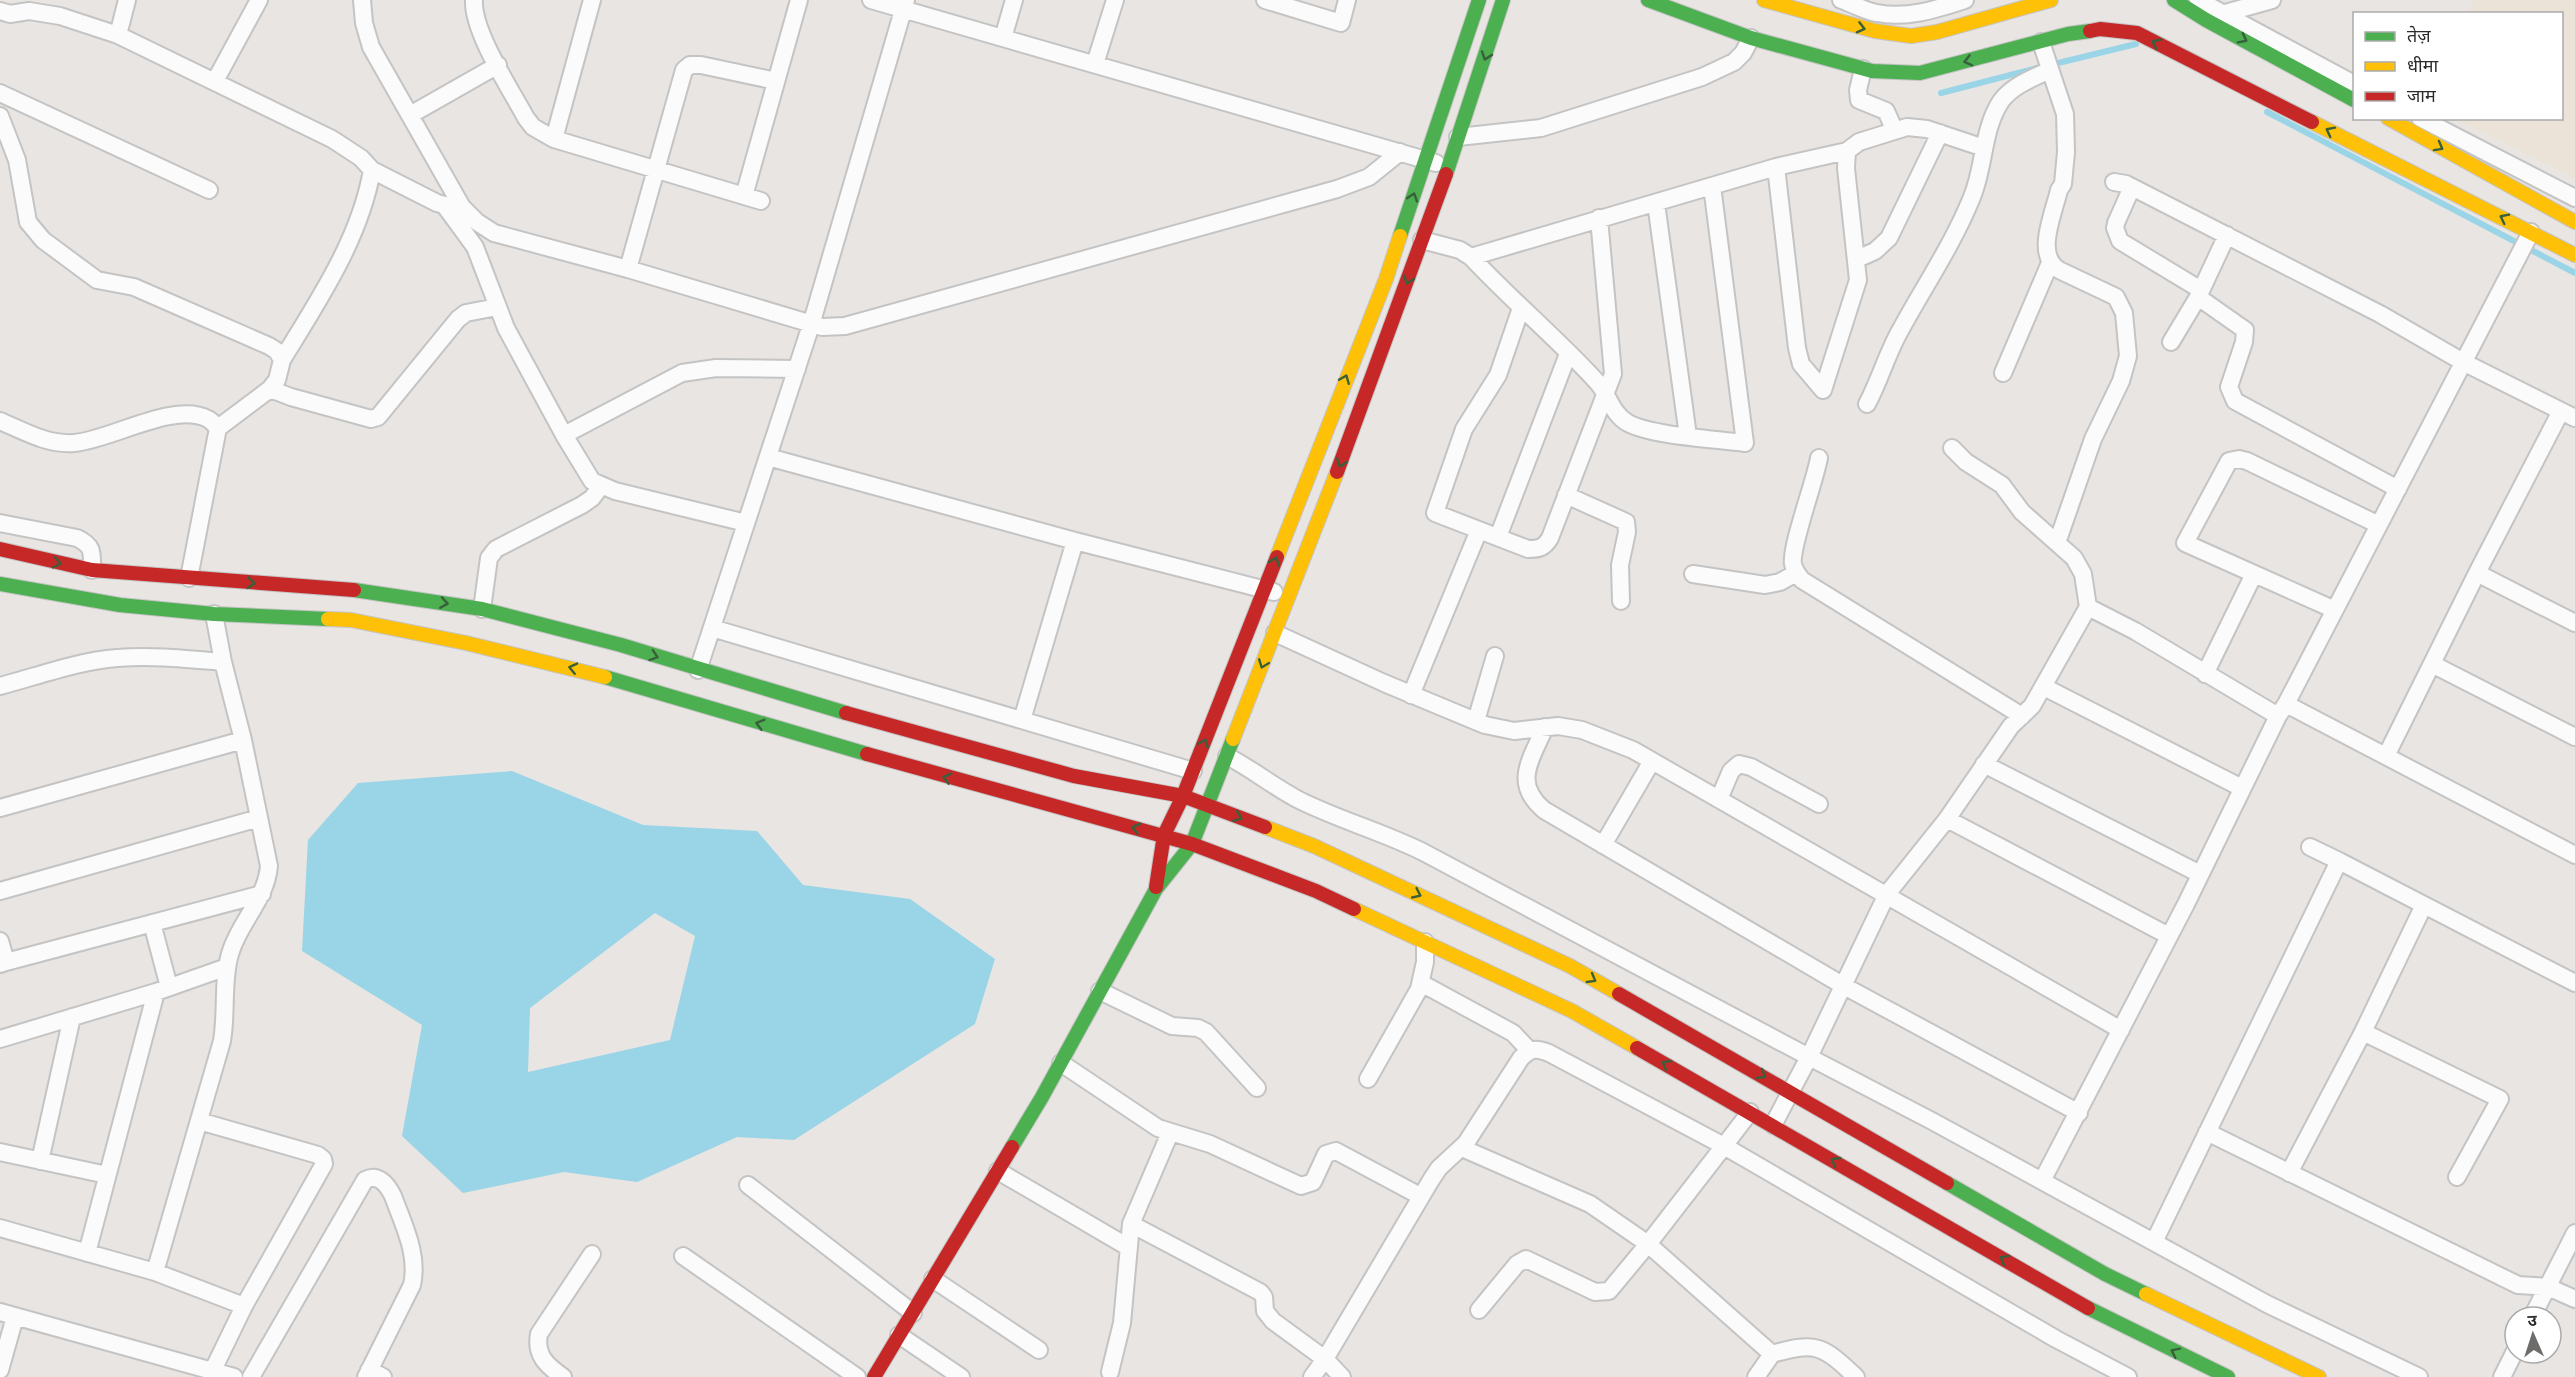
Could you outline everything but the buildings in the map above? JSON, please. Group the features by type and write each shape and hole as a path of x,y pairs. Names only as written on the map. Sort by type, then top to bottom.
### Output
{"street":[{"path":"118,35 127,0"},
{"path":"214,81 259,0"},
{"path":"474,0 476,19 498,65 533,127 554,139 761,201"},
{"path":"554,139 592,0"},
{"path":"744,196 799,0"},
{"path":"871,0 904,5 1004,38 1449,166"},
{"path":"1004,38 1014,0"},
{"path":"1095,64 1115,0"},
{"path":"1265,0 1341,23 1347,0"},
{"path":"1156,889 1164,835 1193,771 1386,279 1479,0"},
{"path":"874,1377 1061,1063 1156,889 1192,844 1354,428 1449,166 1503,0"},
{"path":"1648,0 1751,38 1863,69 1920,73 2100,29 2137,33 2575,255"},
{"path":"1764,0 1831,21 1885,34 1911,36 1937,32 2051,0"},
{"path":"1831,21 1841,0 1875,13 1892,15 1932,10 1965,0"},
{"path":"2174,0 2206,20 2353,99"},
{"path":"2198,0 2228,8 2353,83"},
{"path":"2206,20 2228,8 2272,0"},
{"path":"360,1 363,23 371,47 410,115 453,207 475,247 506,328 586,474 601,486 746,523"},
{"path":"698,670 812,325 904,5"},
{"path":"0,11 10,14 29,11 60,16 118,35 332,139 361,158 372,170 453,207 494,233 628,269 812,325 833,328 1337,189 1369,177 1400,152"},
{"path":"1458,137 1541,128 1702,76 1734,62 1743,53 1751,38"},
{"path":"2003,373 2050,263 2047,242 2059,190 2063,184 2066,152 2065,114 2041,42"},
{"path":"410,115 498,65"},
{"path":"628,269 684,70 690,65 701,65 776,81"},
{"path":"1863,69 1858,90 1859,100 1886,111 1895,131"},
{"path":"1867,405 1900,330 1964,217 1974,194 1994,114 2002,100 2020,84 2050,70"},
{"path":"0,93 209,190"},
{"path":"1,120 17,160 28,222 43,240 97,280 134,287 269,346 277,351 282,360"},
{"path":"2392,120 2575,222"},
{"path":"2424,120 2575,198"},
{"path":"1471,257 1776,167 1847,151 1859,142 1895,131 1917,127 1984,148"},
{"path":"1857,259 1875,251 1889,238 1940,133"},
{"path":"1776,167 1797,348 1801,364 1823,390 1856,290 1857,259 1846,168 1847,151"},
{"path":"189,578 218,428 270,389 277,380 282,360 329,282 359,218 372,170"},
{"path":"2114,182 2132,187 2228,235 2380,314 2463,362 2568,415 2476,573 2386,756"},
{"path":"1422,240 1460,250 1471,257 1606,393 1618,415 1626,422 1637,427 1745,443 1712,186"},
{"path":"2132,187 2116,223 2115,228 2120,241 2199,294 2245,330 2244,342 2229,387 2235,401 2397,489"},
{"path":"1656,203 1688,436"},
{"path":"1521,308 1498,375 1464,429 1435,513 1528,549 1546,545 1606,393 1614,367 1599,218"},
{"path":"2042,1181 2079,1113 2282,710 2531,232"},
{"path":"2171,342 2199,294 2228,235"},
{"path":"2050,263 2116,297 2124,313 2128,345 2126,367 2093,439 2057,543"},
{"path":"270,389 371,419 378,417 458,320 466,313 497,307"},
{"path":"1498,537 1568,354"},
{"path":"564,435 682,373 716,368 797,369"},
{"path":"0,421 44,440 74,443 100,438 149,421 188,414 209,419 218,428"},
{"path":"1773,1125 1792,1093 1887,894 1947,819 2011,726 2032,706 2088,607 2085,580 2080,565 2022,512 2002,485 1966,462 1952,448"},
{"path":"768,457 1075,541 1264,588 1288,598"},
{"path":"1819,458 1815,480 1793,553 1793,567 1796,573 1802,580 2022,716"},
{"path":"2335,610 2185,543 2229,461 2234,459 2247,461 2379,525"},
{"path":"482,609 489,558 496,549 582,505 592,498 601,486"},
{"path":"1566,495 1626,522 1627,532 1620,565 1621,601"},
{"path":"0,523 77,538 87,543 92,552 92,570"},
{"path":"1411,694 1479,530"},
{"path":"1022,720 1075,541"},
{"path":"0,549 92,570 376,592 482,609 621,645 698,670 976,751 1074,776 1183,796 1314,846 1570,966 2106,1274 2319,1377"},
{"path":"1693,574 1765,585 1780,582 1796,573"},
{"path":"2476,573 2575,623"},
{"path":"2205,674 2254,574"},
{"path":"0,584 120,605 214,614 351,620 466,643 596,674 941,776 1192,844 1316,891 1572,1011 2107,1319 2228,1377"},
{"path":"2088,607 2134,631 2205,674 2386,756 2575,855"},
{"path":"155,1272 222,1041 226,1020 227,967 230,952 268,879 269,866 214,614"},
{"path":"711,628 1193,771"},
{"path":"1275,633 1476,721 1514,731 1545,727 1582,730 1633,750 2121,1030"},
{"path":"0,686 86,663 115,658 150,656 223,662"},
{"path":"1476,721 1496,656"},
{"path":"2432,664 2575,737"},
{"path":"2044,687 2242,788"},
{"path":"1545,727 1525,781 1533,801 1544,810 1844,986 2079,1113"},
{"path":"0,808 243,740"},
{"path":"1227,756 1251,768 1297,799 1395,838 2042,1181 2267,1304 2419,1377"},
{"path":"1603,845 1652,761"},
{"path":"1719,799 1731,771 1739,764 1751,767 1819,804"},
{"path":"1984,764 2200,874"},
{"path":"0,891 259,818"},
{"path":"1947,819 2169,936"},
{"path":"2310,847 2575,983"},
{"path":"2154,1242 2339,861"},
{"path":"0,941 3,963 262,894"},
{"path":"2289,1173 2363,1032 2424,905"},
{"path":"87,1253 107,1175 163,990 152,923"},
{"path":"1368,1080 1421,983 1425,962 1425,942"},
{"path":"0,1039 163,990 227,967"},
{"path":"1421,983 1513,1033 1529,1050"},
{"path":"1100,991 1172,1026 1198,1028 1206,1032 1257,1088"},
{"path":"40,1161 72,1017"},
{"path":"2363,1032 2500,1099 2457,1177"},
{"path":"1312,1377 1439,1168 1462,1149 1521,1058 1529,1050 1539,1049 1724,1146 2056,1340 2128,1377"},
{"path":"1061,1063 1136,1115 1170,1133 1210,1144 1301,1186 1313,1182 1326,1154 1341,1152 1420,1196"},
{"path":"1479,1310 1517,1264 1526,1259 1595,1292 1609,1291 1750,1112"},
{"path":"199,1121 318,1155 323,1159 324,1164 244,1306 212,1372"},
{"path":"2207,1132 2518,1285 2548,1287 2575,1299"},
{"path":"1110,1372 1122,1323 1131,1224 1170,1133"},
{"path":"1462,1149 1590,1204 1648,1244 1773,1354"},
{"path":"0,1152 107,1175"},
{"path":"998,1171 1128,1247"},
{"path":"251,1377 365,1180 371,1176 378,1177 393,1196 413,1256 414,1274 412,1285 373,1375"},
{"path":"748,1185 913,1313"},
{"path":"1131,1224 1260,1292 1264,1297 1265,1311 1273,1322 1325,1359 1342,1377"},
{"path":"0,1228 155,1272 244,1306"},
{"path":"2538,1305 2575,1233"},
{"path":"563,1377 539,1355 537,1346 539,1334 592,1254"},
{"path":"683,1256 857,1377"},
{"path":"933,1279 1038,1350"},
{"path":"0,1370 8,1314 234,1377"},
{"path":"899,1335 961,1377"},
{"path":"1756,1377 1773,1354 1801,1347 1823,1350 1836,1358 1856,1377"}],"shaded area":[{"path":"2474,0 2575,0 2575,179 2457,120 2563,120 2563,12 2468,12"}],"water":[{"path":"512,771 643,825 757,831 803,885 910,899 995,959 975,1024 794,1140 737,1137 637,1182 564,1172 463,1193 402,1136 422,1025 302,951 308,840 358,783","holes":["655,913 695,936 670,1040 528,1072 530,1008"]}],"waterway":[{"path":"2050,65 2136,44"},
{"path":"1941,93 2037,68"},
{"path":"2267,112 2575,273"}],"traffic: fast":[{"path":"1400,236 1479,0"},
{"path":"1446,174 1503,0"},
{"path":"1648,0 1751,38 1872,71 1920,73 2068,34 2090,31"},
{"path":"2174,0 2206,20 2353,99"},
{"path":"0,584 120,605 214,614 328,619"},
{"path":"354,590 482,609 621,645 846,713"},
{"path":"605,677 867,754"},
{"path":"1012,1147 1042,1097 1156,889 1192,844 1233,739"},
{"path":"1947,1183 2105,1274 2146,1294"},
{"path":"2088,1308 2228,1377"}],"traffic: slow":[{"path":"1764,0 1875,31 1911,36 1937,32 2051,0"},
{"path":"2392,120 2575,222"},
{"path":"2312,122 2575,255"},
{"path":"1277,557 1386,279 1400,236"},
{"path":"1233,739 1337,472"},
{"path":"328,619 351,620 466,643 605,677"},
{"path":"1265,827 1314,846 1570,966 1619,994"},
{"path":"1354,909 1572,1011 1637,1048"},
{"path":"2146,1294 2319,1377"}],"traffic: jam":[{"path":"2090,31 2100,29 2137,33 2312,122"},
{"path":"1337,472 1446,174"},
{"path":"0,549 92,570 354,590"},
{"path":"1156,887 1164,835 1183,796 1277,557"},
{"path":"846,713 1074,776 1183,796 1265,827"},
{"path":"867,754 1192,844 1316,891 1354,909"},
{"path":"1619,994 1947,1183"},
{"path":"1637,1048 2088,1308"},
{"path":"874,1377 1012,1147"}]}
